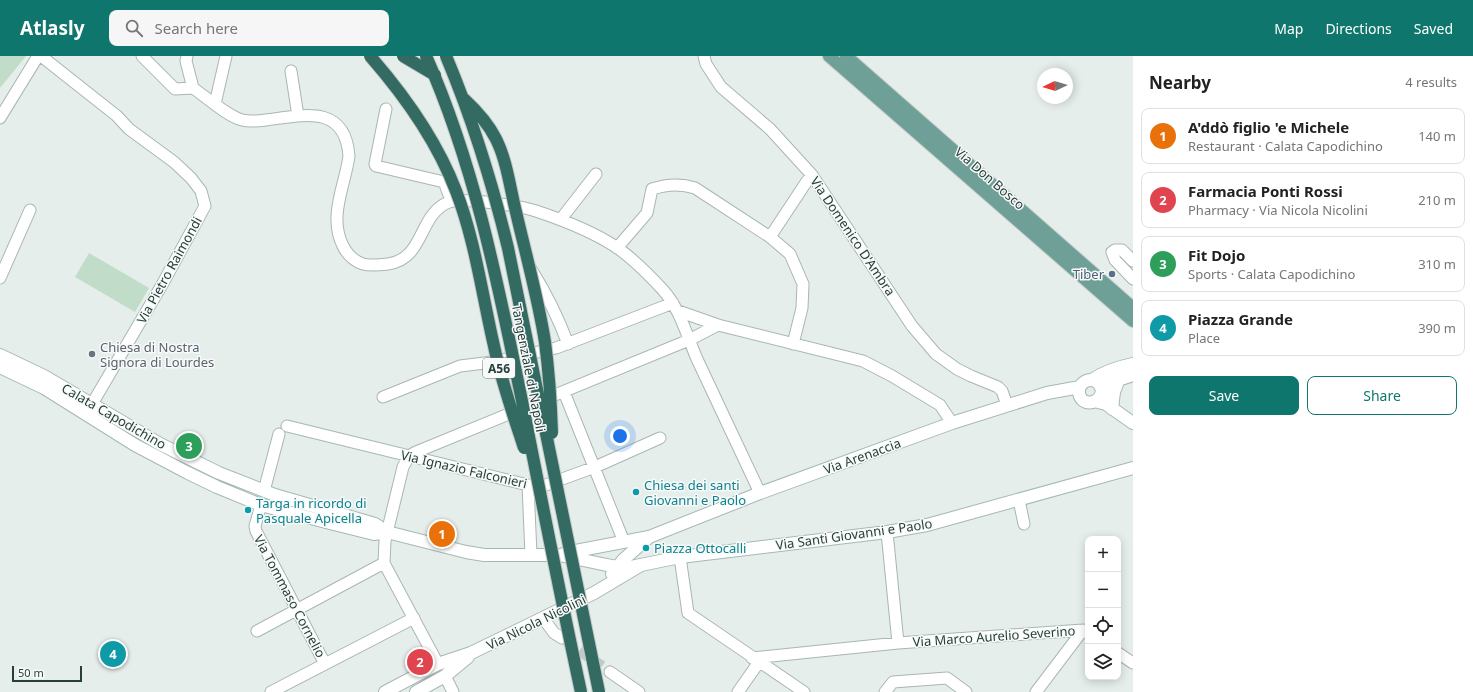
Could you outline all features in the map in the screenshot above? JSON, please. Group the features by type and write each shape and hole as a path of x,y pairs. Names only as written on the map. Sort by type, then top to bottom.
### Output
{"highway":[{"name":"A56","path":"370,56 394,84 420,121 456,190 474,252 500,370 544,512"},
{"path":"403,56 430,71 444,81 476,109 489,127 501,151 532,278 544,341 549,378 554,474"},
{"name":"Tangenziale di Napoli","path":"426,56 453,123 484,223 581,692"},
{"name":"Tangenziale di Napoli","path":"446,56 470,119 497,203 517,287 599,692"}],"main road":[{"name":"Via Don Bosco","path":"828,56 1133,321"},
{"name":"Via Don Bosco","path":"846,56 1133,308"},
{"name":"Calata Capodichino","path":"0,355 44,376 135,445 188,473 261,504 374,534 386,532"},
{"path":"1101,395 1104,372 1133,364"},
{"name":"Calata Capodichino","path":"0,366 220,473 275,495 375,524 386,532 484,555 559,555 649,537"},
{"path":"1080,387 1080,394 1083,400 1089,402 1101,395 1119,379 1133,375"},
{"path":"1101,395 1114,392 1119,379"},
{"name":"Via Arenaccia","path":"649,537 760,493 952,423 1007,405 1047,393 1080,387 1086,381 1101,395"},
{"path":"1101,395 1133,422"},
{"name":"Via Santi Giovanni e Paolo","path":"641,565 680,557 887,532 927,525 1133,468"},
{"name":"Via Nicola Nicolini","path":"600,589 629,553 649,537"},
{"name":"Calata Capodichino","path":"559,555 617,567 641,565"},
{"name":"Via Nicola Nicolini","path":"385,692 438,664 472,653 543,618 600,589 641,565"},
{"name":"Via Nicola Nicolini","path":"416,692 445,676 472,653"},
{"path":"438,664 445,676"}],"street":[{"path":"0,118 38,56"},
{"name":"Via Pietro Raimondi","path":"41,56 118,116 129,129 174,162 191,178 201,191 205,206 155,297 89,409"},
{"path":"142,56 175,89 193,88 233,117 250,122 306,115 323,117 332,120 340,128 345,137 349,156 338,203 336,221 345,250 350,256 362,264 377,265 396,263 405,258 411,252 432,216 441,205 451,200 510,205 527,208 561,219 598,236 617,248 663,290 675,307 760,493"},
{"path":"187,56 186,61 193,88"},
{"path":"215,104 226,56"},
{"name":"Via Domenico D'Ambra","path":"704,56 706,64 721,86 770,129 812,175 912,326 936,354 971,376 998,387 1002,391 1007,405"},
{"path":"291,71 298,116"},
{"path":"386,109 375,164 376,166 444,182 451,200"},
{"path":"561,219 596,174"},
{"path":"770,237 807,181"},
{"path":"617,248 647,213 652,189 665,185 688,186 695,188 770,237 790,254 803,284 802,308 793,344"},
{"path":"510,205 523,256 557,315 568,344"},
{"path":"0,278 30,210"},
{"path":"1133,261 1122,250 1114,250 1112,252 1115,260 1133,279"},
{"path":"383,397 460,366 493,362 568,344 675,307 718,325 863,361 912,388 940,406 952,423"},
{"path":"438,664 384,563 386,532 403,467 409,456 689,340 718,325"},
{"path":"564,392 624,542"},
{"name":"Via Ignazio Falconieri","path":"264,491 283,430 409,456 528,485 543,486 595,467 660,438"},
{"path":"528,485 531,555"},
{"path":"1019,500 1024,524"},
{"name":"Via Tommaso Cornelio","path":"261,504 255,526 256,531 326,664"},
{"path":"887,532 898,643"},
{"path":"680,557 688,613 804,692"},
{"path":"257,631 384,563"},
{"path":"271,692 414,618"},
{"path":"543,618 554,633 562,638"},
{"path":"1036,692 1085,632"},
{"name":"Via Marco Aurelio Severino","path":"756,660 898,643 1085,632"},
{"path":"1121,655 1133,663"},
{"path":"738,692 756,660"},
{"path":"610,672 639,692"},
{"path":"445,676 453,692"},
{"path":"885,692 893,682 947,678 966,692"}],"green space":[{"path":"0,56 26,56 0,88"},
{"path":"89,253 149,288 135,312 75,277"}],"tunnel":[{"path":"566,641 610,672"}],"place":[{"name":"Tiber","path":"1112,274"},
{"name":"Chiesa di Nostra Signora di Lourdes","path":"92,354"},
{"name":"Fit Dojo","path":"189,446"},
{"name":"Chiesa dei santi Giovanni e Paolo","path":"636,492"},
{"name":"Targa in ricordo di Pasquale Apicella","path":"248,510"},
{"name":"A'ddò figlio 'e Michele","path":"442,534"},
{"name":"Piazza Ottocalli","path":"646,548"},
{"name":"Piazza Grande","path":"113,654"},
{"name":"Farmacia Ponti Rossi","path":"420,662"}]}
